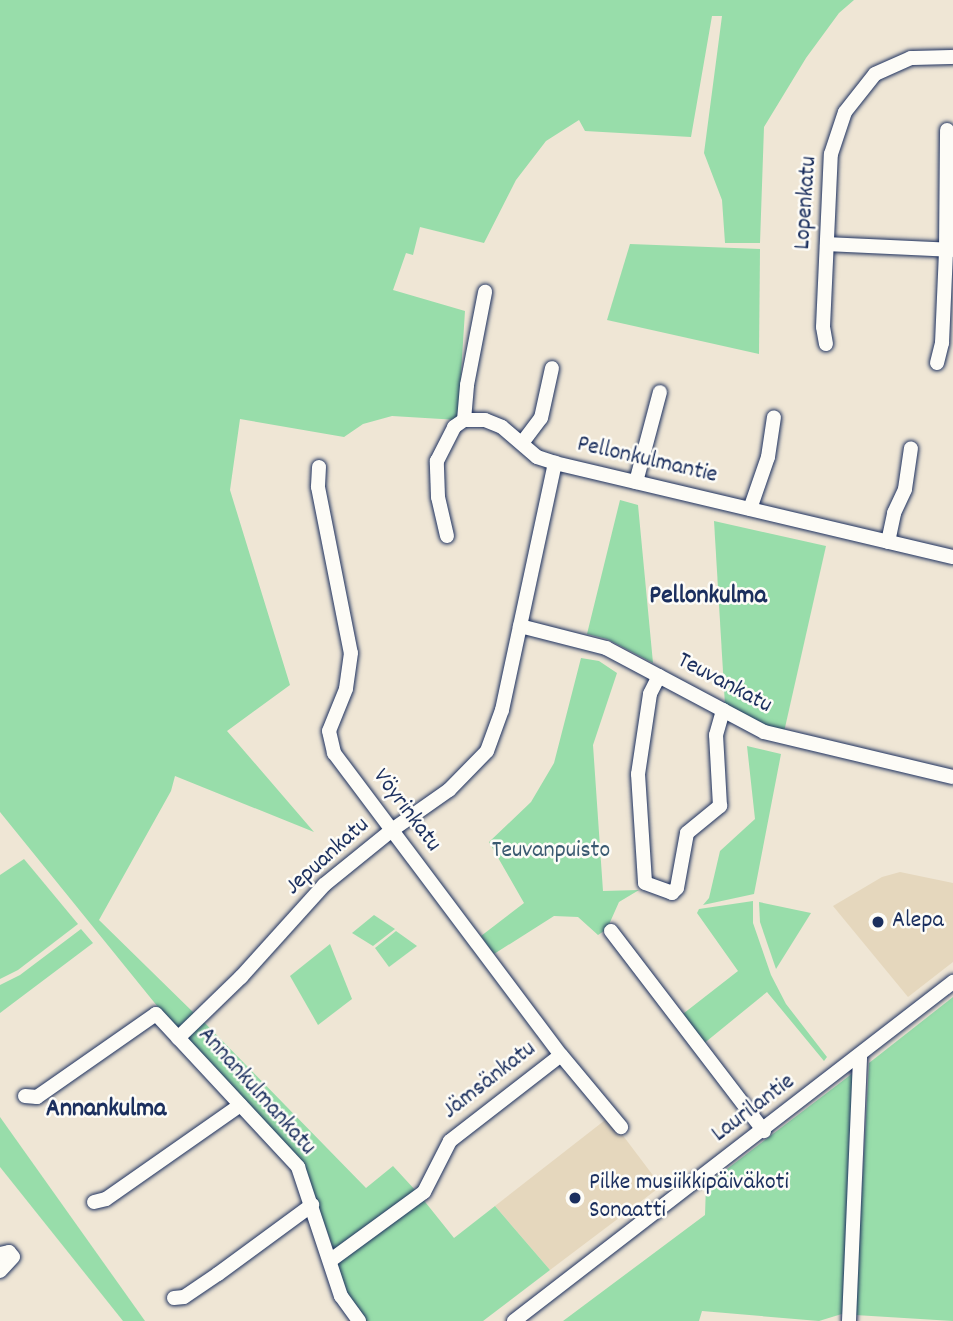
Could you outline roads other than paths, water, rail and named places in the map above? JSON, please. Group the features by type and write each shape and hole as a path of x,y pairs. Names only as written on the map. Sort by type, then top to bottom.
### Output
{"street":[{"name":"Lopenkatu","path":"826,344 823,327 831,154 845,112 875,74 911,58 953,57"},
{"path":"937,363 942,344 950,250 947,130"},
{"path":"827,244 950,250"},
{"path":"447,536 438,497 437,461 444,442 454,427 464,420 467,385 485,292"},
{"path":"522,443 541,418 552,368"},
{"path":"636,482 660,392"},
{"path":"750,509 768,457 774,417"},
{"name":"Pellonkulmantie","path":"464,420 485,420 502,427 537,457 555,463 953,557"},
{"path":"888,542 894,513 905,489 911,448"},
{"name":"Jepuankatu","path":"178,1038 241,977 324,885 392,830 449,790 486,751 502,710 555,463"},
{"name":"Vöyrinkatu","path":"319,467 318,487 351,653 346,689 329,731 334,753 561,1055 621,1127"},
{"name":"Teuvankatu","path":"520,626 606,648 764,732 953,777"},
{"path":"659,676 650,694 638,774 645,883 672,893 677,888 687,833 720,806 716,734 723,710"},
{"path":"611,931 764,1131"},
{"name":"Laurilantie","path":"514,1321 860,1057 953,982"},
{"name":"Annankulmankatu","path":"25,1097 37,1097 156,1014 298,1167 341,1296 359,1321"},
{"name":"Jämsänkatu","path":"331,1260 424,1192 450,1141 561,1055"},
{"path":"849,1321 860,1057"},
{"path":"94,1202 106,1199 240,1105"},
{"path":"174,1298 184,1297 312,1205"},
{"path":"0,1254 9,1252 13,1257 0,1271"}],"place":[{"name":"Alepa","path":"878,922"},
{"name":"Pilke musiikkipäiväkoti Sonaatti","path":"575,1198"}],"district":[{"name":"Pellonkulma","path":"708,597"},
{"name":"Annankulma","path":"106,1110"}],"park label":[{"name":"Teuvanpuisto","path":"551,852"}]}
